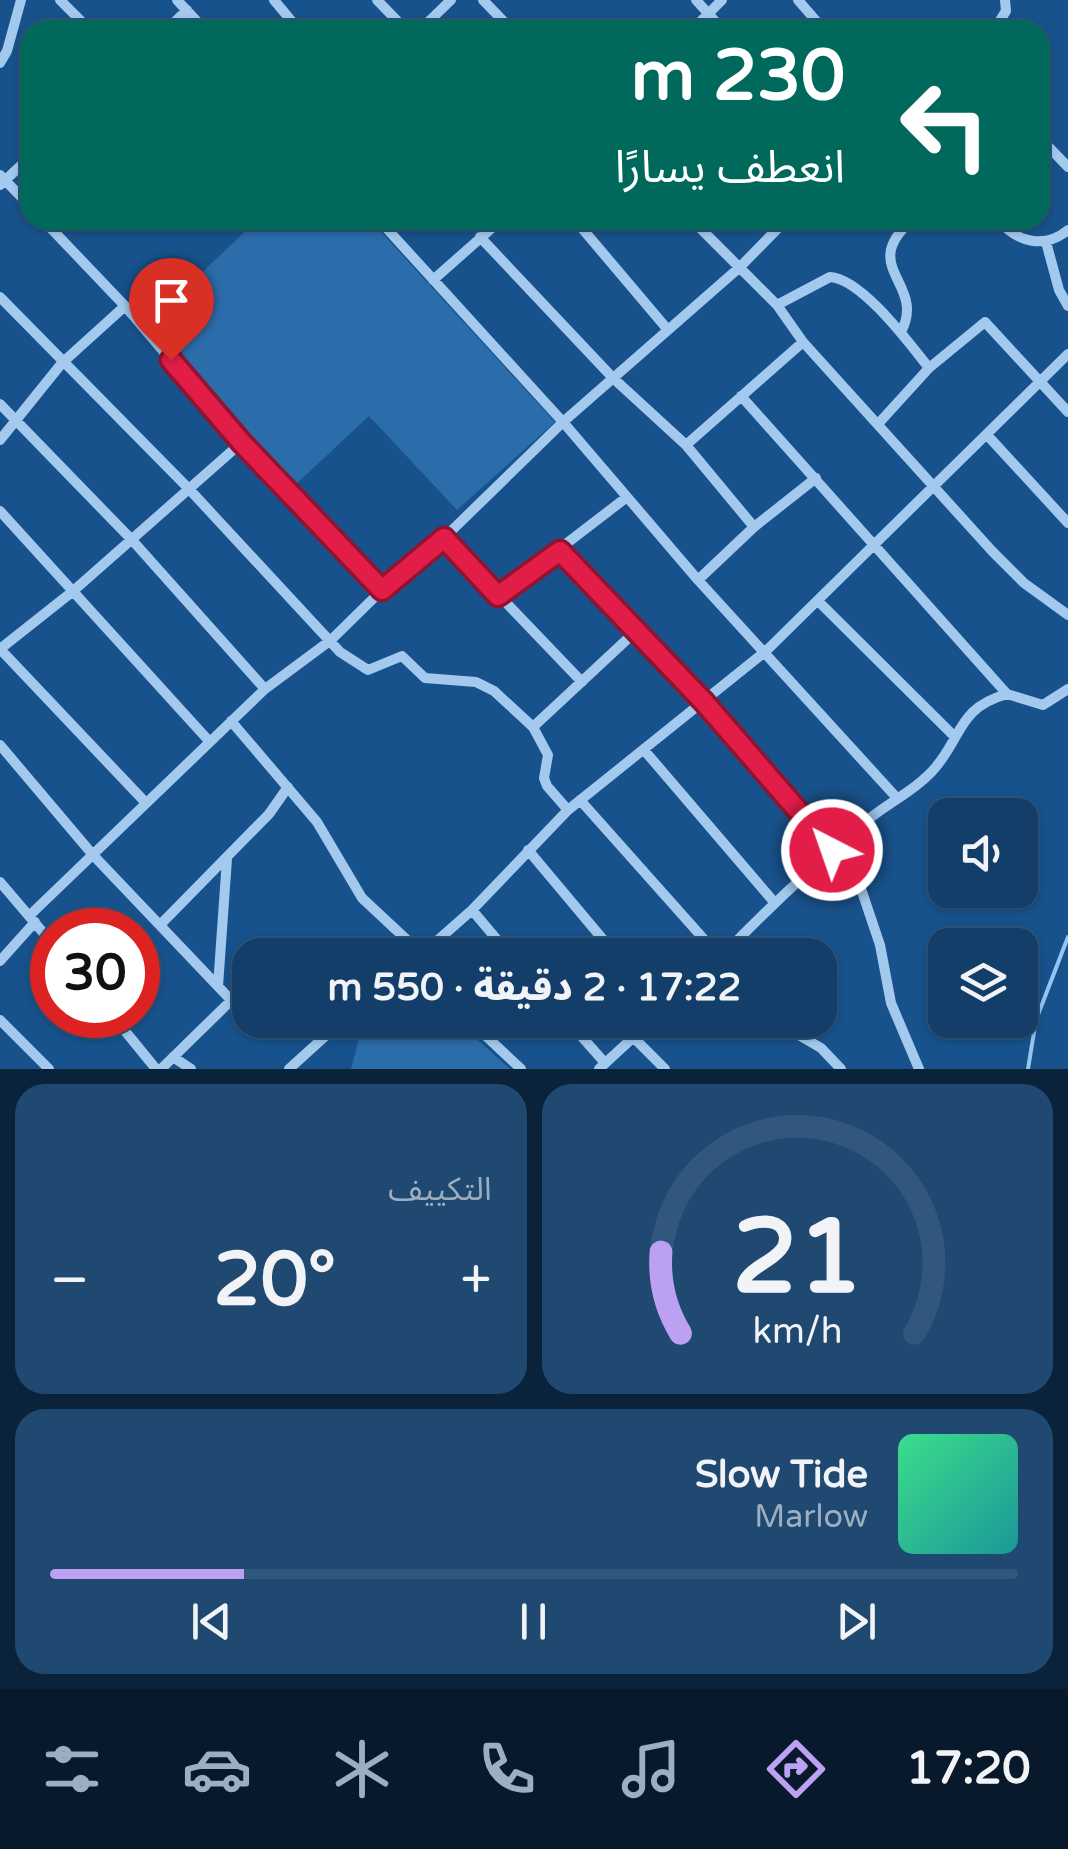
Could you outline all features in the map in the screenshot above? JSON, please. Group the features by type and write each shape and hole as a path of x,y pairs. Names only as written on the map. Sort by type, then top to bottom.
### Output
{"street":[{"path":"0,62 21,0"},
{"path":"60,0 80,20"},
{"path":"177,0 196,20"},
{"path":"274,0 291,20"},
{"path":"377,0 396,20"},
{"path":"430,20 451,0"},
{"path":"483,0 502,20"},
{"path":"696,0 714,20"},
{"path":"701,20 722,0"},
{"path":"798,0 815,20"},
{"path":"176,20 187,10"},
{"path":"1050,148 1068,167"},
{"path":"53,230 125,306 242,443 382,590"},
{"path":"388,230 563,422 698,580 896,796"},
{"path":"433,280 488,230"},
{"path":"583,230 668,330"},
{"path":"702,230 777,305 803,342 1024,583 1068,615"},
{"path":"43,908 265,689 332,640 563,422 740,267 776,230"},
{"path":"901,230 892,238 889,250 893,270 910,306 901,332"},
{"path":"1011,230 1020,238 1046,242 1068,230"},
{"path":"480,237 614,378 686,445 754,527"},
{"path":"1046,242 1059,290 1068,306"},
{"path":"777,305 830,277 849,282 901,332 929,368"},
{"path":"0,297 190,490 340,652 368,670 402,656 425,678 485,685 533,727 548,755 544,778 547,786 568,810"},
{"path":"0,440 62,363 125,306"},
{"path":"878,424 929,368 984,322 1068,412"},
{"path":"686,445 803,342"},
{"path":"440,938 568,810 766,651 1068,354"},
{"path":"742,396 1006,694 1043,705 1068,689"},
{"path":"0,404 132,540 265,689"},
{"path":"988,436 1068,523"},
{"path":"146,803 0,649 72,592 242,443"},
{"path":"698,580 754,527 816,478"},
{"path":"498,596 627,497"},
{"path":"0,510 209,741"},
{"path":"444,538 582,682"},
{"path":"560,551 704,702 832,850"},
{"path":"818,600 955,738"},
{"path":"533,727 636,630"},
{"path":"738,938 832,850 934,770 963,719 1006,694"},
{"path":"231,721 318,822 362,898 405,938"},
{"path":"0,745 93,856 143,908"},
{"path":"644,750 774,902"},
{"path":"132,1038 158,1069 232,1000 160,925 269,814 288,787"},
{"path":"580,800 706,938"},
{"path":"849,836 854,868 880,945 891,1003 919,1069"},
{"path":"528,850 602,938"},
{"path":"218,986 227,858"},
{"path":"0,882 30,917"},
{"path":"472,910 496,938"},
{"path":"0,961 30,922"},
{"path":"0,1020 46,1068"},
{"path":"290,1069 324,1038"},
{"path":"488,1038 521,1069"},
{"path":"581,1038 602,1066 633,1038 665,1069"},
{"path":"804,1038 821,1048 840,1069"},
{"path":"173,1057 191,1069"}],"shaded area":[{"path":"247,230 379,230 555,422 457,510 369,416 294,486 149,323"},
{"path":"359,1038 476,1038 510,1069 351,1069"}],"waterway":[{"path":"1028,1069 1036,1020 1068,937"}],"route":[{"path":"171,360 242,443 382,590 444,538 498,596 560,551 704,702 832,850"}]}
